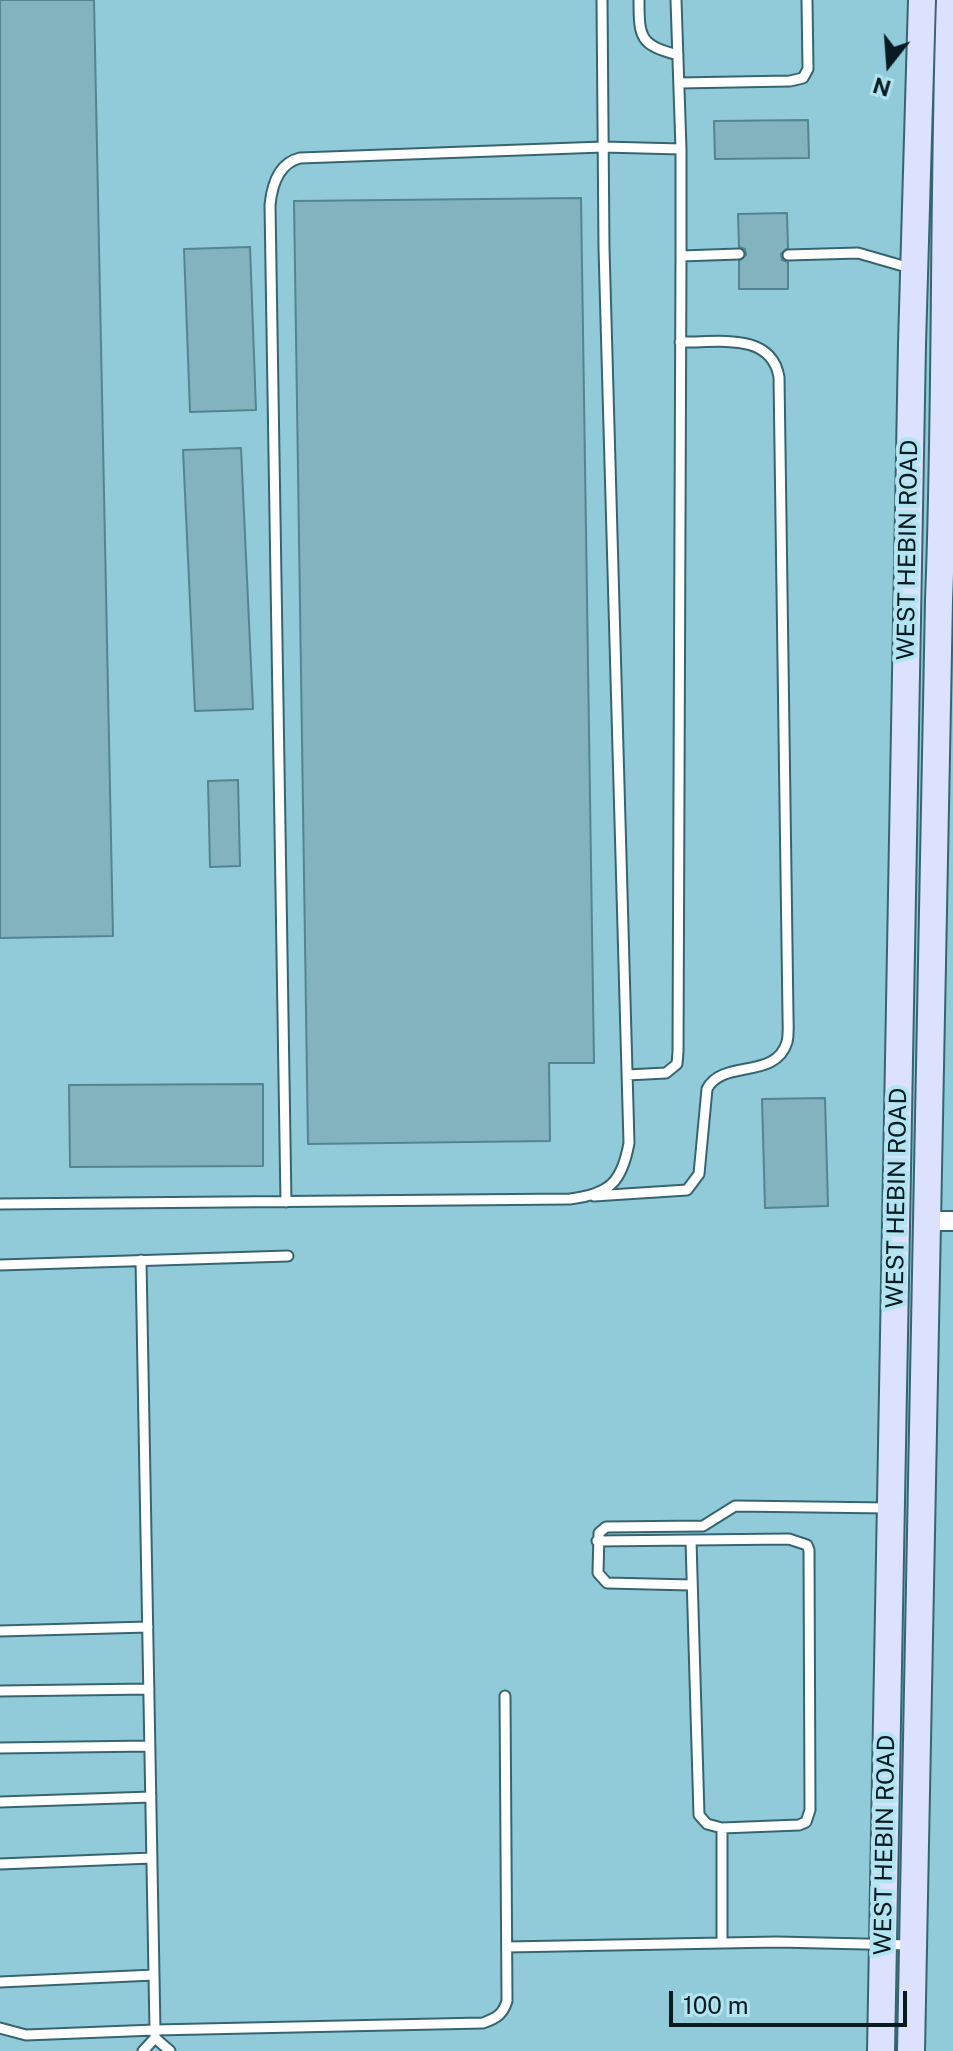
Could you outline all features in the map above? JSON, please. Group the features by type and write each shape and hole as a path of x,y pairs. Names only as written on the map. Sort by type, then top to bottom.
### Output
{"street":[{"name":"WEST HEBIN ROAD","path":"881,2051 912,344 922,0"},
{"path":"911,2051 912,1945 940,1221 938,616 951,271 950,0"},
{"path":"914,269 951,271"}],"lane":[{"path":"593,1196 618,1179 625,1165 629,1143 603,147 602,0"},
{"path":"639,0 640,34 646,43 657,50 678,55"},
{"path":"627,1075 666,1073 677,1064 678,1052 681,149 676,0"},
{"path":"679,83 790,81 803,78 808,69 807,0"},
{"path":"286,1202 270,221 273,189 286,164 300,158 603,147 681,149"},
{"path":"788,255 858,253 914,269"},
{"path":"681,256 739,254"},
{"path":"0,1204 551,1200 687,1190 699,1174 707,1089 711,1082 726,1074 769,1063 780,1054 786,1042 788,1016 777,364 762,348 749,343 680,342"},
{"path":"0,1265 288,1256"},
{"path":"141,1260 155,2034 143,2051"},
{"path":"691,1585 607,1583 598,1573 599,1533 606,1527 703,1526 735,1506 891,1508"},
{"path":"597,1541 789,1539 800,1541 809,1550 809,1816 806,1822 799,1825 722,1828 707,1824 699,1815 691,1541"},
{"path":"0,1631 148,1627"},
{"path":"0,1691 149,1689"},
{"path":"0,2028 26,2035 155,2034 483,2023 496,2019 504,2011 507,2001 505,1696"},
{"path":"0,1748 150,1746"},
{"path":"0,1802 151,1797"},
{"path":"722,1828 722,1942"},
{"path":"0,1864 152,1858"},
{"path":"507,1947 722,1942 912,1945"},
{"path":"0,1982 154,1975"},
{"path":"155,2034 170,2051"}],"shaded area":[{"path":"0,0 953,0 953,2051 0,2051"}],"building":[{"path":"0,0 94,0 113,936 0,938"},
{"path":"808,120 809,158 715,159 714,121"},
{"path":"581,198 594,1063 549,1063 550,1141 308,1144 294,201"},
{"path":"787,213 788,248 781,254 782,260 788,262 788,289 739,289 739,261 746,255 745,249 739,247 738,214"},
{"path":"250,247 256,410 190,412 184,249"},
{"path":"241,448 253,709 195,711 183,450"},
{"path":"238,780 240,866 210,867 208,781"},
{"path":"263,1084 263,1166 70,1167 69,1085"},
{"path":"825,1098 828,1206 765,1208 762,1099"}]}
